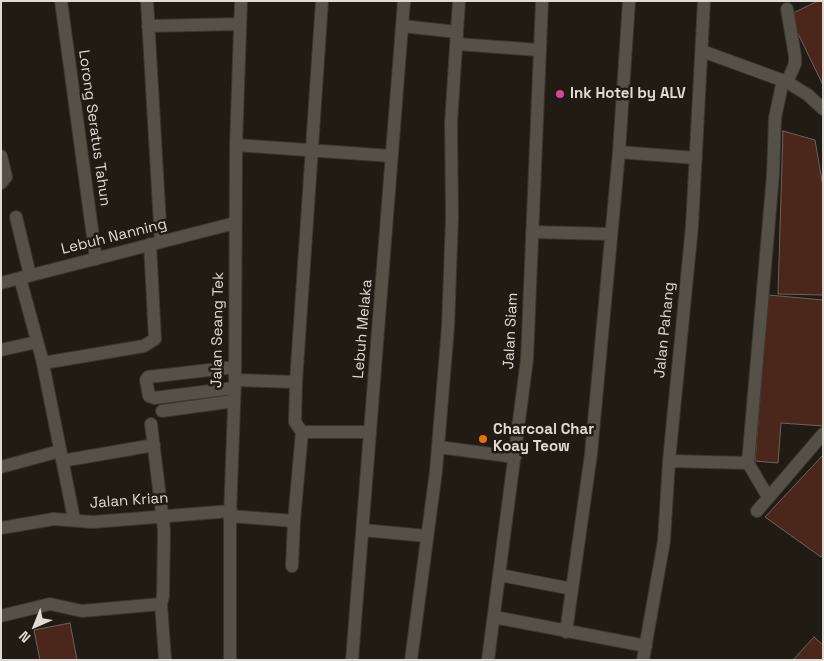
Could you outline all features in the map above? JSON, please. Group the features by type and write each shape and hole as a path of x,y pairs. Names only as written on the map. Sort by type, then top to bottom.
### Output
{"street":[{"name":"Lorong Seratus Tahun","path":"61,1 96,258"},
{"path":"43,363 144,346 155,339 156,243 147,1"},
{"name":"Jalan Seang Tek","path":"230,660 230,513 235,367 236,144 241,1"},
{"path":"292,566 302,432 295,422 296,382 322,1"},
{"name":"Lebuh Melaka","path":"352,660 404,1"},
{"path":"411,660 438,447 448,327 452,218 451,122 459,1"},
{"name":"Jalan Siam","path":"488,660 526,366 542,1"},
{"path":"566,632 591,454 619,152 630,1"},
{"name":"Jalan Pahang","path":"643,660 664,542 669,461 692,226 704,1"},
{"path":"768,497 748,463 773,175 775,118 785,81 795,64 788,9"},
{"path":"148,26 240,24"},
{"path":"402,26 457,38 539,50"},
{"path":"702,51 785,81 808,95 823,109"},
{"path":"236,144 392,156"},
{"path":"619,152 696,158"},
{"path":"1,156 6,177 1,183"},
{"path":"16,217 37,342 43,363 74,519"},
{"name":"Lebuh Nanning","path":"1,283 235,223"},
{"path":"532,232 610,234"},
{"path":"1,350 37,342"},
{"path":"235,367 148,377 146,380 149,396 154,398 296,382"},
{"path":"162,411 234,389"},
{"path":"151,424 163,516 163,596 161,604 165,659"},
{"path":"302,432 370,432"},
{"path":"756,511 823,434"},
{"path":"1,467 61,456 154,445"},
{"path":"438,447 515,457"},
{"path":"669,461 748,463"},
{"name":"Jalan Krian","path":"1,528 48,519 74,519 93,522 230,513 294,520"},
{"path":"363,530 426,536"},
{"path":"500,575 572,589"},
{"path":"1,616 50,604 82,611 161,604"},
{"path":"494,617 646,646"}],"building":[{"path":"818,1 823,1 823,85 789,15"},
{"path":"783,131 815,140 823,187 823,295 778,294"},
{"path":"768,295 823,300 823,426 781,423 778,463 755,461"},
{"path":"823,455 823,554 821,557 765,517"},
{"path":"70,623 77,660 40,660 34,630"},
{"path":"814,637 823,645 823,660 793,660"}],"place":[{"name":"Ink Hotel by ALV","path":"560,94"},
{"name":"Charcoal Char Koay Teow","path":"483,439"}]}
